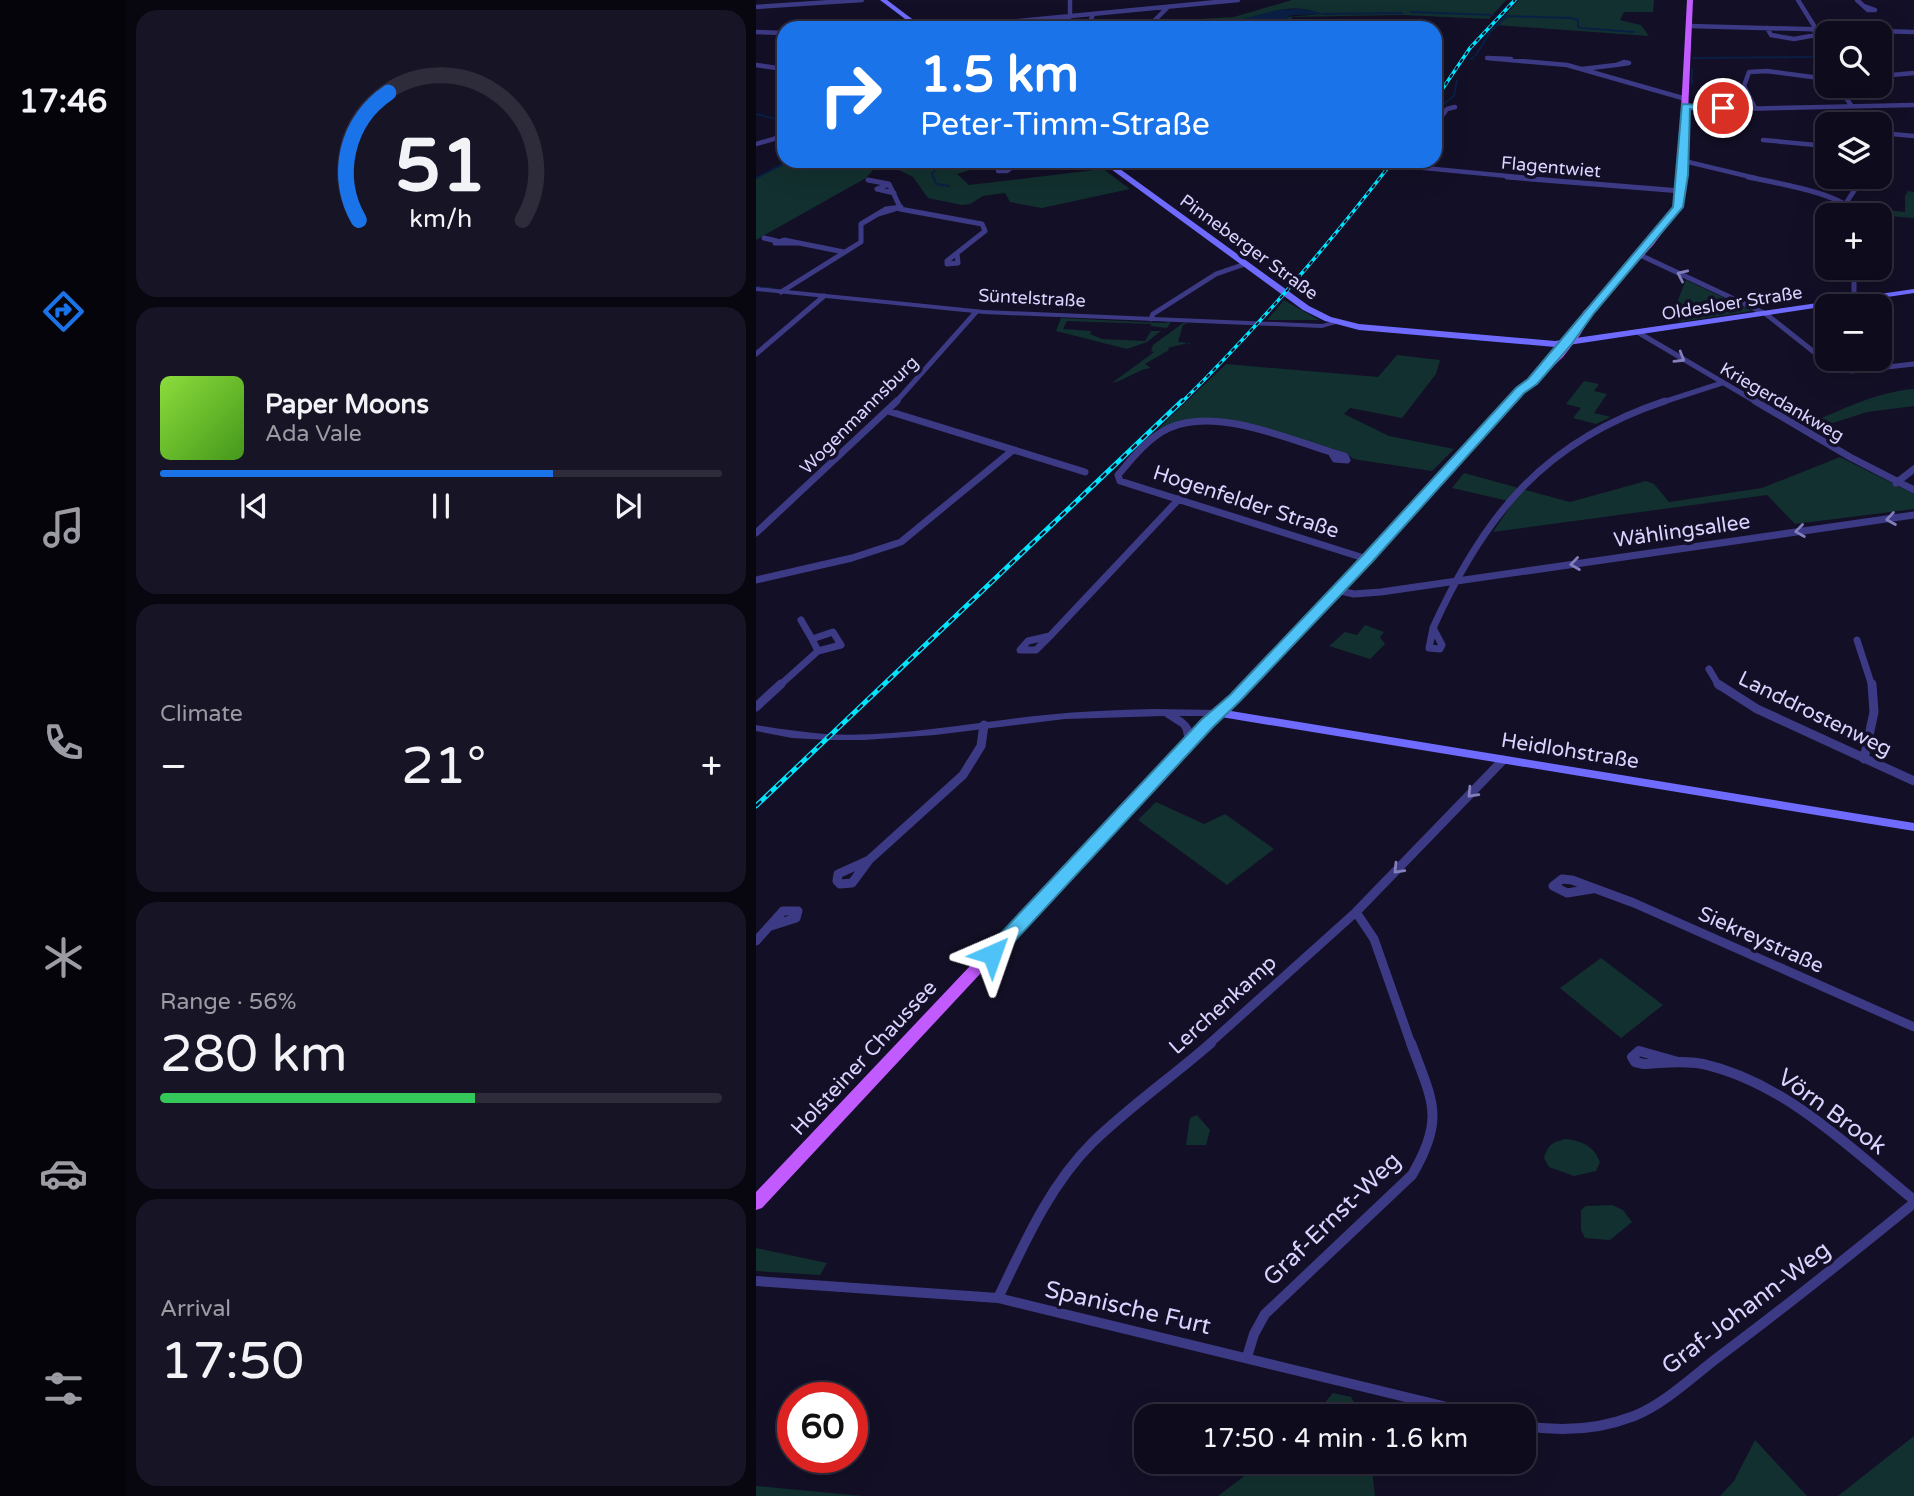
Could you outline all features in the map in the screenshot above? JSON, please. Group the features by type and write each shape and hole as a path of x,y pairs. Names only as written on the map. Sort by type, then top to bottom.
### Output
{"main road":[{"path":"883,0 912,21"},
{"name":"Holsteiner Chaussee","path":"756,1203 1190,741 1367,559 1520,390 1555,344 1590,311 1673,216 1680,202 1684,161 1690,0"},
{"name":"Pinneberger Straße","path":"1114,168 1306,308 1328,319 1364,327 1555,344"},
{"name":"Oldesloer Straße","path":"1892,294 1914,291"},
{"name":"Oldesloer Straße","path":"1555,344 1815,306"},
{"name":"Holsteiner Chaussee","path":"1520,390 1532,382 1567,343 1590,311"},
{"path":"1581,327 1606,337"},
{"path":"1519,342 1535,347 1542,354"},
{"name":"Heidlohstraße","path":"1219,713 1914,827"}],"street":[{"path":"773,0 780,5"},
{"path":"757,8 862,0"},
{"path":"1067,21 1070,16 1070,0"},
{"path":"1114,12 1116,0"},
{"path":"1182,5 1186,0"},
{"path":"1018,21 1238,0"},
{"path":"1798,0 1815,29"},
{"path":"1857,0 1864,6"},
{"path":"1154,21 1168,7"},
{"path":"1090,21 1093,14"},
{"path":"1689,26 1815,29"},
{"path":"1767,28 1771,35 1782,38 1815,36"},
{"path":"1892,31 1914,32"},
{"path":"756,32 777,33"},
{"path":"1511,59 1582,69 1686,102 1755,108 1914,105"},
{"path":"756,65 777,68"},
{"path":"1582,69 1615,65"},
{"path":"1755,108 1744,89 1745,78 1749,72 1767,71 1815,77"},
{"path":"1892,75 1914,73"},
{"path":"1846,98 1851,105"},
{"path":"1892,134 1914,136"},
{"path":"756,144 777,138"},
{"path":"1763,140 1815,145"},
{"path":"1684,161 1828,196 1846,203 1855,189"},
{"name":"Flagentwiet","path":"1403,168 1681,191"},
{"path":"868,180 890,186 900,207"},
{"path":"890,186 877,189 894,193"},
{"path":"781,292 863,240 860,225 878,214 900,207 982,224 985,231 957,253"},
{"path":"764,239 845,252"},
{"path":"1640,255 1766,314 1833,367 1842,370 1914,364"},
{"path":"1151,318 1153,314 1216,274 1245,264"},
{"name":"Süntelstraße","path":"756,289 976,312 1328,326 1339,323"},
{"path":"756,354 824,296"},
{"name":"Wogenmannsburg","path":"756,533 888,411 976,312"},
{"name":"Süntelstraße","path":"1308,325 1328,319"},
{"name":"Kriegerdankweg","path":"1639,333 1914,491"},
{"path":"1433,628 1455,581 1522,484 1560,451 1609,423 1722,383"},
{"path":"888,411 1084,472"},
{"name":"Hogenfelder Straße","path":"1331,452 1221,421 1202,420 1185,422 1160,434 1118,475 1120,481 1367,559"},
{"path":"756,580 852,558 901,542 1013,450"},
{"path":"1896,483 1914,469"},
{"path":"1050,636 1179,499"},
{"name":"Wählingsallee","path":"1336,590 1353,594 1381,592 1914,515"},
{"path":"802,620 818,651"},
{"path":"756,707 818,651 841,645 833,632 812,639"},
{"path":"1857,640 1871,680 1877,711 1864,759"},
{"name":"Landdrostenweg","path":"1709,669 1719,686 1748,704 1914,781"},
{"path":"1166,713 1185,724 1190,733 1190,741"},
{"path":"756,728 825,739 911,733 1073,715 1219,713"},
{"path":"869,860 963,775 981,746 984,725"},
{"name":"Lerchenkamp","path":"999,1298 1034,1224 1055,1189 1092,1143 1188,1063 1356,912 1503,760"},
{"name":"Siekreystraße","path":"1592,889 1661,914 1914,1027"},
{"name":"Graf-Ernst-Weg","path":"1247,1357 1254,1334 1265,1314 1412,1175 1428,1148 1433,1129 1432,1102 1424,1073 1374,939 1356,912"},
{"path":"756,941 771,926"},
{"name":"Vörn Brook","path":"1678,1062 1723,1070 1756,1082 1783,1097 1914,1202"},
{"name":"Graf-Johann-Weg","path":"1536,1427 1575,1431 1622,1422 1648,1410 1799,1296 1914,1202"},
{"name":"Spanische Furt","path":"756,1281 999,1298 1436,1404"}],"green space":[{"path":"1292,0 1506,0 1489,19 1402,15 1292,17 1292,21 1288,21 1288,17 1320,14 1309,10 1288,9 1234,21 1180,21 1234,17"},
{"path":"1519,0 1654,0 1653,12 1624,12 1620,20 1641,25 1649,36 1496,25"},
{"path":"777,168 875,168 866,178 756,240 756,179"},
{"path":"895,168 971,168 957,174 969,185 1103,169 1130,189 1042,208 1010,202 1005,193 983,196 970,204 962,205 928,198 913,177"},
{"path":"1908,191 1914,192 1914,218 1892,216 1892,210 1905,212 1905,196"},
{"path":"1686,280 1752,311 1679,322 1674,310"},
{"path":"1284,300 1319,320 1267,320"},
{"path":"1061,318 1171,322 1167,328 1151,324 1067,321 1063,329 1091,331 1090,334 1102,339 1145,341 1151,331 1161,331 1147,342 1127,349 1056,331"},
{"path":"1183,323 1188,323 1183,325 1178,342 1190,343 1191,345 1188,343 1168,348 1169,350 1145,364 1151,368 1112,383 1154,352 1151,351 1153,345"},
{"path":"1397,355 1440,360 1436,374 1402,418 1350,408 1344,414 1389,436 1454,449 1432,471 1353,459 1347,453 1219,418 1186,419 1158,429 1226,364 1378,377"},
{"path":"1584,381 1599,384 1594,391 1607,394 1594,413 1611,417 1596,424 1573,418 1581,408 1566,404"},
{"path":"1914,389 1914,406 1867,412 1814,429 1807,424 1872,398"},
{"path":"1840,457 1914,494 1914,509 1795,524 1767,495 1493,532 1513,502 1452,488 1464,473 1570,502 1646,481 1654,484 1669,502 1762,488"},
{"path":"1365,625 1384,632 1380,637 1385,644 1370,659 1329,646 1345,632 1357,635"},
{"path":"1156,802 1204,824 1225,814 1274,849 1227,885 1138,820"},
{"path":"1601,958 1663,1005 1621,1038 1560,988"},
{"path":"1197,1115 1210,1130 1206,1145 1186,1145 1190,1118"},
{"path":"1566,1139 1591,1148 1600,1162 1596,1171 1574,1176 1549,1167 1544,1158 1547,1150 1554,1143"},
{"path":"1612,1205 1623,1210 1632,1222 1610,1240 1585,1238 1581,1230 1581,1210 1586,1206"},
{"path":"756,1248 827,1263 820,1275 756,1271"},
{"path":"1333,1393 1351,1397 1355,1404 1323,1404"},
{"path":"1914,1436 1914,1496 1838,1496"},
{"path":"1755,1440 1807,1496 1720,1496 1734,1481"},
{"path":"1247,1474 1372,1474 1375,1496 1218,1496"},
{"path":"756,1486 863,1496 756,1496"}],"water":[{"path":"1301,9 1327,14 1292,15 1288,17 1288,21 1234,21 1278,10"}],"waterway":[{"path":"1411,12 1493,15"},
{"path":"1323,14 1402,13"},
{"path":"1476,55 1490,32 1507,16"},
{"path":"1507,16 1571,18 1578,20 1578,27 1581,28 1634,32"},
{"path":"1693,58 1815,57"},
{"path":"1692,69 1692,77"},
{"path":"1692,79 1692,84"},
{"path":"1442,105 1454,96 1457,80"},
{"path":"756,114 777,119"},
{"path":"756,178 777,167"},
{"path":"937,168 932,174 936,184 949,186"},
{"path":"1668,214 1672,207"},
{"path":"1656,228 1666,217"},
{"path":"764,288 771,288"}],"railway":[{"path":"1442,90 1470,48 1515,0"},
{"path":"1181,403 1291,286 1387,168"},
{"path":"756,806 1182,401"}],"route":[{"path":"992,954 1207,723 1227,707 1367,559 1485,432 1520,390 1532,382 1581,327 1590,311 1633,264 1678,207 1683,175 1685,106 1723,108"}]}
